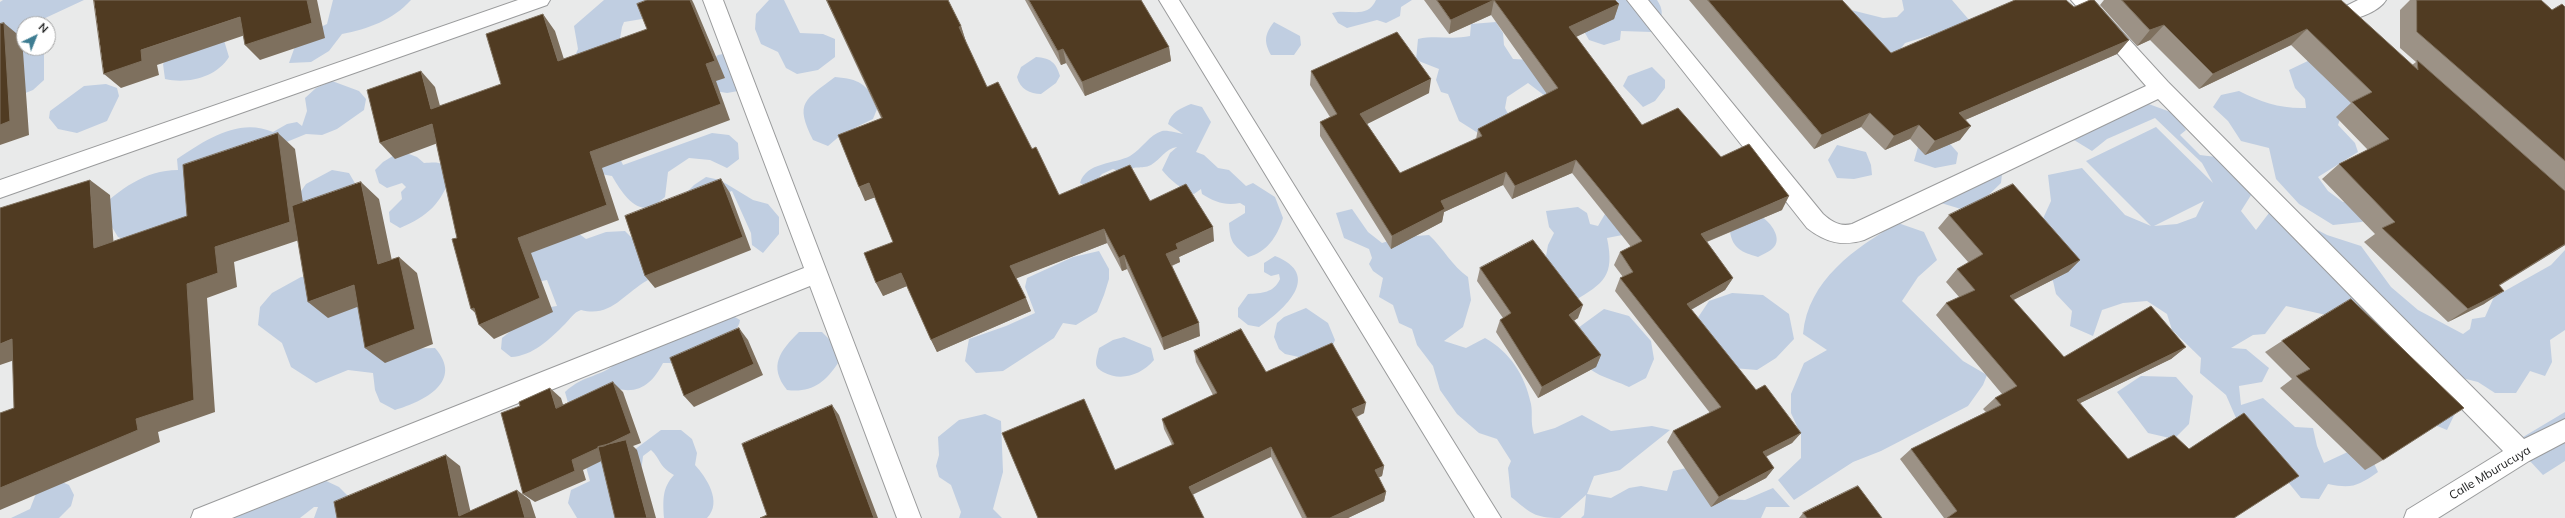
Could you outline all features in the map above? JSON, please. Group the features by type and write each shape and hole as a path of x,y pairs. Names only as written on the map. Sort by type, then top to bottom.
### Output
{"street":[{"path":"0,189 540,0"},
{"path":"713,0 909,518"},
{"path":"1169,0 1489,518"},
{"path":"1637,0 1815,221 1826,230 1847,236 2161,88"},
{"path":"2081,0 2161,88 2521,453"},
{"path":"2347,14 2376,0"},
{"path":"203,518 817,273"},
{"name":"Calle Mburucuya","path":"2416,518 2521,453 2565,430"}],"shaded area":[{"path":"3,0 84,0 50,16 16,16 16,56 44,56 44,80 33,90 23,94 0,57 0,2"},
{"path":"333,0 411,0 396,13 380,23 342,34 329,51 311,62 289,63 298,38 327,24"},
{"path":"604,0 647,0 648,3 647,10 642,19 624,22 622,27 605,126 623,165 712,133 729,135 738,143 739,159 727,168 710,160 689,158 668,172 665,197 654,205 646,208 634,204 628,199 612,176 595,173 575,56 578,49 574,26"},
{"path":"769,0 784,0 800,33 823,34 835,39 835,57 818,70 797,74 786,68 778,52 761,44 755,29 756,14"},
{"path":"1376,0 1412,0 1401,7 1400,16 1386,23 1377,20 1347,28 1338,23 1332,13 1362,12 1368,10"},
{"path":"1592,0 1657,0 1662,13 1658,24 1652,32 1621,31 1620,40 1604,45 1589,40 1581,26"},
{"path":"1902,0 1952,0 1970,21 1951,47 1931,35 1905,43 1896,55 1830,47 1851,10 1883,18 1897,17 1904,10"},
{"path":"1274,22 1300,36 1301,45 1294,55 1271,55 1267,46 1266,38 1268,31"},
{"path":"1496,22 1503,33 1504,45 1513,59 1531,60 1561,87 1545,96 1528,83 1507,97 1505,108 1513,124 1486,138 1459,121 1448,94 1441,92 1436,80 1439,69 1416,60 1418,39 1431,37 1457,38 1470,36 1471,24"},
{"path":"223,37 229,57 217,70 209,75 191,80 182,81 165,79 163,64 168,58"},
{"path":"728,53 738,91 727,93 715,91 710,62 718,55"},
{"path":"1036,57 1045,58 1052,62 1057,67 1060,76 1056,83 1041,94 1029,92 1023,88 1017,77 1021,67"},
{"path":"2312,59 2378,89 2343,111 2338,125 2355,143 2358,152 2318,177 2328,191 2343,202 2374,190 2395,214 2361,222 2333,225 2299,204 2276,179 2269,148 2241,141 2228,121 2213,107 2221,95 2239,91 2271,104 2306,108 2305,99 2295,88 2289,70"},
{"path":"1652,67 1665,80 1665,88 1655,101 1643,107 1623,86 1628,76"},
{"path":"835,77 850,79 866,87 879,104 873,119 842,134 828,146 813,140 804,117 804,109 810,97"},
{"path":"332,81 359,91 366,99 364,110 337,129 322,135 306,134 272,148 184,218 126,240 118,237 109,222 96,211 114,196 143,177 154,173 178,170 177,159 211,138 223,133 248,127 260,128 273,132 287,124 297,122 302,126 307,111 305,98 316,88"},
{"path":"106,84 117,88 119,96 107,121 77,133 58,129 49,118 50,111 84,86"},
{"path":"2146,103 2176,114 2186,130 2180,135 2200,155 2216,157 2253,192 2241,211 2256,230 2269,213 2299,237 2460,403 2447,430 2418,418 2344,319 2286,306 2265,334 2253,335 2231,348 2246,349 2269,368 2262,382 2239,386 2241,405 2263,398 2295,427 2313,428 2317,446 2324,463 2365,444 2378,472 2354,485 2343,486 2328,484 2319,499 2301,498 2236,418 2226,395 2200,373 2201,358 2172,330 2167,314 2147,301 2123,303 2102,310 2093,336 2070,326 2072,311 2056,294 2053,281 2033,269 2026,256 2051,201 2048,175 2082,168 2125,215 2151,226 2086,161 2156,127 2213,183 2202,163 2155,118 2107,139 2092,151 2074,140","holes":["2204,201 2196,217 2177,224 2154,226"]},
{"path":"1191,104 1202,107 1211,122 1196,152 1204,155 1218,168 1229,170 1246,186 1253,183 1275,197 1283,218 1278,231 1270,243 1255,255 1248,257 1233,243 1230,235 1229,223 1245,213 1245,206 1240,203 1225,204 1216,201 1202,194 1201,189 1194,194 1189,192 1176,184 1162,170 1170,153 1177,147 1166,152 1151,165 1134,168 1124,173 1113,169 1102,174 1090,188 1080,183 1083,176 1088,171 1095,167 1130,156 1157,133 1167,131 1183,134 1168,124 1169,120 1174,113"},
{"path":"1944,137 1958,153 1956,164 1935,168 1914,161 1920,140"},
{"path":"1837,145 1866,152 1871,165 1872,175 1854,179 1837,178 1828,160"},
{"path":"401,151 417,157 424,163 440,163 446,167 451,175 443,194 432,208 418,219 400,228 390,222 389,212 402,199 401,192 406,187 402,183 387,188 379,183 375,170 383,162"},
{"path":"1978,166 2002,174 2001,183 1971,212 1941,203 1931,187"},
{"path":"332,170 349,173 356,185 342,207 293,203 306,184"},
{"path":"706,177 720,180 753,200 768,204 779,217 779,234 763,253 752,245 751,233 732,191 684,208 682,197 694,185"},
{"path":"1578,207 1587,213 1590,224 1598,226 1609,207 1638,232 1607,238 1609,261 1608,270 1605,277 1593,289 1574,301 1545,262 1548,245 1554,233 1549,227 1546,211"},
{"path":"1352,209 1368,232 1382,243 1402,237 1429,235 1457,268 1468,277 1471,300 1463,327 1444,341 1466,348 1485,338 1509,357 1525,383 1532,408 1532,425 1534,434 1555,428 1582,415 1611,431 1652,426 1670,430 1620,470 1594,476 1587,494 1611,498 1629,488 1641,486 1667,491 1673,471 1691,467 1715,499 1745,500 1773,488 1790,507 1766,507 1761,518 1581,518 1584,515 1586,495 1560,518 1538,516 1528,511 1511,497 1508,468 1511,461 1497,439 1479,433 1457,414 1440,390 1433,366 1417,345 1412,329 1399,323 1393,305 1379,297 1383,278 1373,271 1369,264 1372,258 1369,249 1344,238 1336,213"},
{"path":"1762,217 1772,227 1777,240 1772,249 1758,257 1739,249 1733,242 1730,232"},
{"path":"1898,223 1924,232 1937,260 1918,277 1902,301 1963,361 1987,375 1983,385 1968,406 1881,451 1853,462 1794,500 1778,480 1801,458 1801,435 1791,413 1791,394 1804,363 1827,350 1803,334 1807,315 1814,297 1836,268 1866,243"},
{"path":"2306,224 2327,235 2361,246 2391,287 2418,310 2463,334 2470,329 2472,319 2485,317 2494,297 2551,265 2565,250 2565,330 2550,340 2552,362 2545,376 2530,371 2516,393 2495,393 2478,382 2462,378"},
{"path":"567,225 586,239 606,232 625,231 634,240 648,280 609,308 591,312 581,310 578,311 541,346 527,354 511,357 501,349 502,338 538,309 557,306 547,280 532,283 513,263"},
{"path":"1099,251 1109,269 1109,279 1097,312 1076,325 1063,323 1054,338 1003,371 976,373 965,361 969,339 1006,326 1035,313 1025,287 1027,278 1073,257"},
{"path":"1275,256 1289,264 1296,273 1298,282 1295,292 1288,302 1269,320 1259,327 1248,325 1238,317 1238,308 1248,294 1271,290 1277,284 1280,279 1279,274 1271,276 1264,272 1264,263"},
{"path":"301,277 315,278 353,295 398,349 435,348 443,360 445,370 443,380 437,388 418,401 395,410 380,402 375,390 373,373 348,370 316,383 291,367 282,343 258,325 260,307 272,293"},
{"path":"1732,293 1763,295 1789,314 1794,339 1776,358 1757,370 1733,368 1697,319 1709,301"},
{"path":"1306,308 1328,323 1335,340 1332,347 1308,359 1285,354 1279,349 1274,337 1277,323 1284,317"},
{"path":"1604,309 1629,316 1651,341 1654,359 1646,378 1629,387 1593,371 1582,360 1577,350 1578,328"},
{"path":"730,314 740,320 738,326 733,333 716,346 682,363 663,363 655,376 640,388 633,390 618,389 630,453 661,430 681,430 692,439 697,453 695,465 708,483 713,497 712,512 707,518 664,518 665,490 674,475 662,466 651,450 643,456 640,474 630,498 614,518 577,518 568,503 571,490 590,481 565,392 579,382 612,367 617,362"},
{"path":"799,332 822,332 832,342 838,363 828,376 817,385 803,390 787,390 781,381 777,366 782,352"},
{"path":"1124,337 1151,348 1154,360 1143,370 1124,377 1110,375 1098,369 1096,360 1099,348 1113,340"},
{"path":"2141,376 2176,377 2193,396 2189,424 2174,439 2148,433 2117,392"},
{"path":"2565,412 2565,461 2543,475 2513,443"},
{"path":"985,414 1001,421 1003,472 993,509 1002,518 959,518 961,512 951,485 939,477 936,466 939,455 938,437 959,420"},
{"path":"322,479 339,487 350,498 341,518 314,518 318,507 314,507 300,518 228,518"},
{"path":"62,482 69,485 74,495 71,506 59,518 11,518 30,509 37,491"}],"building":[{"path":"94,0 307,0 312,23 245,45 240,17 141,50 142,61 104,74"},
{"path":"647,0 690,0 715,61 706,64 721,104 590,152 607,205 518,238 540,298 479,325 474,308 471,309 452,239 457,238 432,124 380,143 367,90 421,71 431,109 501,84 486,34 543,14 558,61 647,29 637,4"},
{"path":"827,0 948,0 961,26 959,27 987,87 998,82 1032,149 1036,147 1059,195 1130,165 1150,201 1186,184 1213,227 1176,244 1178,249 1166,254 1199,323 1162,338 1124,255 1119,258 1104,229 1010,266 1026,298 931,340 901,273 876,283 864,253 893,242 869,183 859,187 838,135 882,118"},
{"path":"1029,0 1141,0 1169,47 1082,82 1063,49 1058,51"},
{"path":"1437,0 1494,0 1451,20"},
{"path":"1494,0 1615,0 1619,4 1569,27 1642,125 1678,108 1721,157 1749,144 1789,196 1701,234 1733,278 1687,304 1756,390 1765,385 1801,433 1763,452 1774,468 1719,497 1673,431 1721,407 1620,278 1633,272 1620,252 1642,241 1576,160 1515,186 1506,172 1441,201 1445,209 1392,236 1320,122 1337,114 1311,71 1397,32 1431,79 1360,114 1400,173 1482,136 1478,129 1558,88"},
{"path":"1708,0 1842,0 1891,53 2015,0 2066,0 2074,7 2090,0 2094,0 2129,40 1959,113 1971,126 1935,141 1919,125 1894,136 1870,113 1822,135"},
{"path":"2122,0 2341,0 2418,70 2417,60 2565,191 2565,244 2499,285 2504,291 2468,309 2382,228 2395,222 2339,164 2389,139 2352,102 2372,92 2307,29 2213,74 2164,25 2150,30"},
{"path":"2417,0 2541,0 2552,10 2562,4 2565,7 2565,161 2417,32"},
{"path":"4,23 10,121 0,125 0,24"},
{"path":"278,133 290,222 215,247 218,273 187,284 194,400 136,419 138,430 0,488 0,413 14,408 12,339 0,344 0,208 90,180 94,248 187,216 183,165"},
{"path":"721,179 743,237 645,276 625,216"},
{"path":"361,182 378,264 399,257 415,329 365,348 354,285 308,302 292,206"},
{"path":"2013,184 2080,260 2010,296 2064,357 2151,306 2186,347 2077,400 2128,459 2174,435 2189,449 2244,413 2299,476 2234,518 1947,518 1957,511 1911,449 2001,405 1995,398 2017,386 1946,303 1975,290 1957,269 1983,254 1949,215"},
{"path":"1533,240 1583,305 1569,315 1601,355 1542,387 1500,320 1511,313 1480,268"},
{"path":"2351,299 2464,408 2383,460 2296,376 2310,369 2282,341"},
{"path":"739,328 754,364 684,396 670,358"},
{"path":"1241,329 1266,372 1332,343 1366,403 1352,409 1384,466 1375,470 1386,492 1330,518 1307,518 1271,447 1189,487 1204,518 1038,518 1002,433 1084,399 1115,470 1174,444 1162,419 1217,393 1194,351"},
{"path":"613,382 631,433 572,460 575,471 523,494 501,413 520,406 519,402 550,388 556,408"},
{"path":"832,405 874,518 760,518 767,515 742,444"},
{"path":"626,440 647,518 615,518 598,447"},
{"path":"446,455 459,516 517,490 525,518 337,518 334,502"},
{"path":"1858,486 1882,518 1807,518 1803,513"}]}
